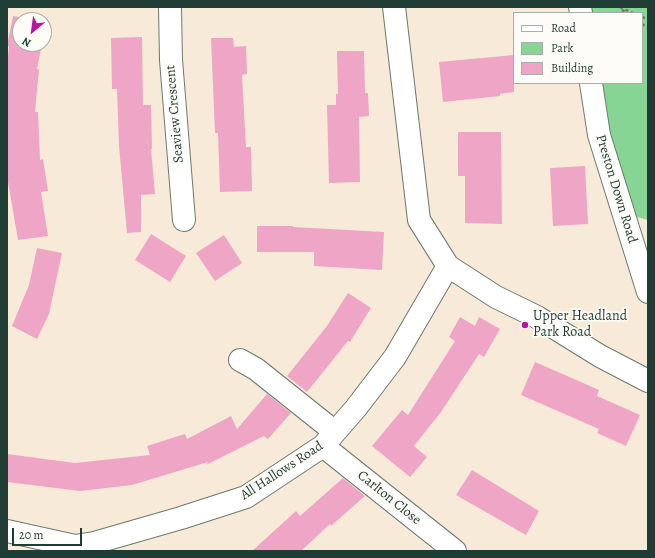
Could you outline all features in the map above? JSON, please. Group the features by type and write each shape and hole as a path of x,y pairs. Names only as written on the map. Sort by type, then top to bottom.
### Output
{"street":[{"name":"Seaview Crescent","path":"170,7 171,60 184,220"},
{"path":"394,7 419,220 448,266 496,297 537,317 600,356 648,381"},
{"name":"Preston Down Road","path":"591,84 599,135 648,292"},
{"name":"All Hallows Road","path":"7,531 86,548 246,497 329,439 356,408 395,357 448,266"},
{"name":"Carlton Close","path":"240,360 256,369 329,439 455,551"}],"path":[{"path":"619,7 630,12"}],"green space":[{"path":"580,7 648,7 648,220 622,213 591,84 643,84 643,12 581,12"}],"building":[{"path":"12,21 12,52 40,52 37,69 39,69 35,112 38,112 40,160 43,159 48,191 41,192 48,236 18,240 7,176 7,68 9,46 7,46"},
{"path":"142,37 143,105 151,105 151,149 155,194 141,195 141,232 127,233 119,146 117,89 112,89 111,38"},
{"path":"211,38 233,38 234,47 246,46 247,74 242,75 246,147 251,147 252,191 220,192 218,133 215,133"},
{"path":"337,51 364,51 365,93 368,93 369,116 359,117 360,182 329,183 327,105 336,105 336,94 338,94"},
{"path":"513,55 514,92 500,94 500,96 443,102 439,62"},
{"path":"458,132 501,132 502,224 465,223 465,176 458,176"},
{"path":"585,166 588,224 553,226 550,168"},
{"path":"257,226 293,226 384,232 382,270 314,266 314,252 257,252"},
{"path":"151,234 186,256 170,282 135,260"},
{"path":"224,235 242,263 215,281 196,253"},
{"path":"37,248 62,253 49,314 37,339 12,326 29,285"},
{"path":"348,293 371,308 350,342 348,341 307,392 287,376 327,326"},
{"path":"460,317 475,326 479,317 500,329 484,357 479,354 441,412 414,446 427,457 410,477 372,446 402,410 408,415 455,341 449,337"},
{"path":"535,362 599,390 597,396 640,415 626,446 597,433 599,429 521,395"},
{"path":"267,394 291,413 268,439 264,436 206,465 208,462 132,485 80,491 7,482 7,454 75,463 150,455 147,446 185,434 187,439 231,416 237,429"},
{"path":"472,470 539,511 526,535 456,495"},
{"path":"343,478 365,496 331,526 330,524 301,551 252,551 296,511 300,516"}],"place":[{"name":"Upper Headland Park Road","path":"525,325"}]}
